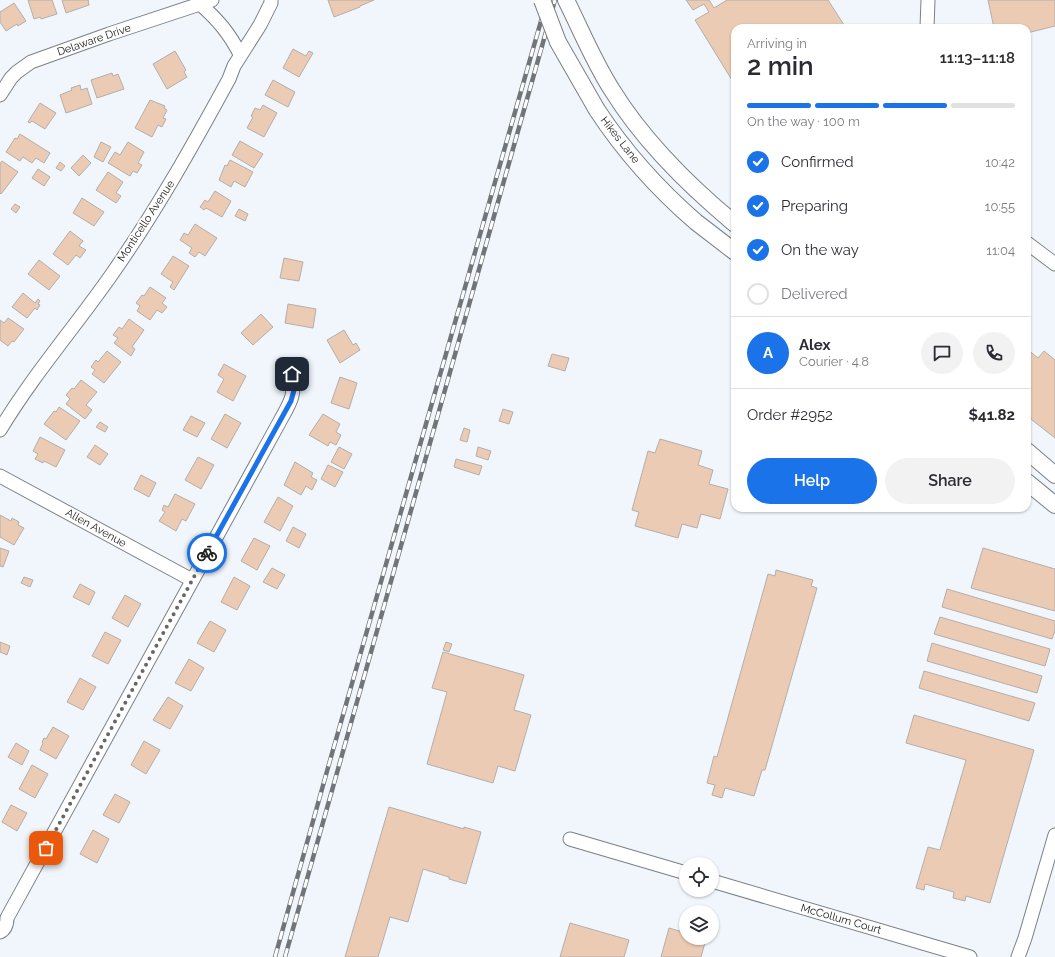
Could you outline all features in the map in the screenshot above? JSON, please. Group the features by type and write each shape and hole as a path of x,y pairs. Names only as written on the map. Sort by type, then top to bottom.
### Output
{"street":[{"name":"Monticello Avenue","path":"0,430 16,402 111,276 151,216 204,125 229,79 240,54 260,25 271,3 270,0"},
{"name":"Hikes Lane","path":"542,0 558,42 612,133 663,190 696,221 731,249"},
{"name":"Hikes Lane","path":"566,0 597,65 611,90 631,119 673,168 705,200 731,221"},
{"path":"927,24 928,0"},
{"name":"Delaware Drive","path":"0,95 11,78 31,62 102,36 207,2 217,19 232,38 240,54"},
{"path":"1031,246 1055,264"},
{"path":"2,931 7,924 7,918 291,401 294,390 292,374"},
{"path":"1031,454 1055,475"},
{"name":"Allen Avenue","path":"0,476 192,580"},
{"path":"1031,485 1055,505"},
{"path":"1018,957 1055,835"},
{"path":"570,839 679,871"},
{"name":"McCollum Court","path":"719,883 970,957"}],"building":[{"path":"28,0 52,0 57,14 41,19 40,17 34,19"},
{"path":"62,0 88,0 89,5 66,13"},
{"path":"328,0 374,0 334,17"},
{"path":"686,0 709,0 714,8 727,0 828,0 843,24 731,24 731,78 695,20 709,12 704,4 693,10"},
{"path":"988,0 1055,0 1055,26 1031,32 1031,24 993,24"},
{"path":"14,3 26,21 18,26 17,24 6,31 0,22 0,12"},
{"path":"293,49 306,56 309,51 313,53 299,77 283,68"},
{"path":"175,51 186,70 184,72 187,77 167,89 153,64"},
{"path":"112,73 113,76 118,74 124,89 97,98 91,80"},
{"path":"273,80 295,92 288,107 265,95"},
{"path":"80,85 81,90 87,88 92,104 66,113 60,95 72,90 71,88"},
{"path":"150,100 165,106 164,108 167,110 163,118 166,119 162,127 158,125 152,137 135,128"},
{"path":"40,103 56,113 45,129 32,121 30,123 28,122"},
{"path":"263,105 277,113 264,137 247,128 253,117 251,116 255,108 260,110"},
{"path":"20,134 50,153 44,163 36,158 32,163 23,157 20,161 6,152 15,138 17,139"},
{"path":"240,141 263,154 254,168 232,155"},
{"path":"101,142 111,147 103,162 94,157"},
{"path":"128,142 144,152 138,163 142,165 137,173 133,171 130,176 108,163 115,152 120,155"},
{"path":"83,155 91,163 79,176 71,168"},
{"path":"230,160 253,172 245,187 234,181 231,187 219,180 225,165 227,166"},
{"path":"2,161 18,172 1,194 0,164"},
{"path":"60,162 65,166 61,171 56,168"},
{"path":"38,169 50,177 44,186 32,178"},
{"path":"108,172 123,182 116,193 121,196 116,203 96,190"},
{"path":"215,191 231,201 222,217 206,208 204,210 200,207 205,200 208,202"},
{"path":"82,198 104,212 94,226 73,213"},
{"path":"15,204 20,207 16,213 11,209"},
{"path":"239,209 248,214 245,221 235,216"},
{"path":"195,224 217,238 205,256 199,252 195,257 189,253 192,248 180,240 184,233 188,235"},
{"path":"70,231 83,241 79,246 86,250 80,258 76,255 68,265 53,254"},
{"path":"173,256 189,266 174,290 170,287 173,282 161,274"},
{"path":"284,258 303,262 299,281 280,278"},
{"path":"39,260 60,276 49,290 28,274"},
{"path":"150,287 166,298 162,303 167,307 162,313 157,310 150,320 137,311 140,306 136,303 142,295 144,296"},
{"path":"23,293 35,303 38,299 40,301 38,304 40,305 37,310 35,308 27,318 12,307"},
{"path":"288,304 316,309 313,328 285,323"},
{"path":"261,314 273,327 253,345 241,333"},
{"path":"8,318 24,329 14,342 12,341 8,346 0,340 0,320 4,323"},
{"path":"129,319 144,330 132,347 135,349 131,356 114,343 118,338 113,335 119,327 122,329"},
{"path":"344,330 353,345 356,343 360,350 340,363 327,340"},
{"path":"107,351 121,362 104,383 92,374 95,370 91,367 96,360 98,362"},
{"path":"1044,351 1055,360 1055,438 1031,419 1031,352 1038,358"},
{"path":"552,354 569,358 565,371 548,366"},
{"path":"224,364 246,376 233,401 217,392 224,379 218,375"},
{"path":"340,377 357,383 349,409 331,403"},
{"path":"81,380 97,392 86,405 92,410 85,419 66,404 70,399 66,395 72,388 74,389"},
{"path":"59,407 80,421 66,440 44,424"},
{"path":"503,409 513,412 509,424 499,421"},
{"path":"225,414 241,423 227,448 211,439"},
{"path":"323,414 340,424 336,432 341,435 336,445 330,442 328,446 309,435"},
{"path":"191,416 205,423 197,437 183,430"},
{"path":"100,422 108,427 105,432 96,427"},
{"path":"464,428 470,430 467,442 460,440"},
{"path":"40,437 65,450 56,467 44,461 43,463 35,459 38,454 33,451"},
{"path":"660,439 702,451 698,465 713,470 709,484 728,489 720,519 701,514 697,528 682,524 678,538 635,526 639,512 632,510 648,451 655,453"},
{"path":"95,445 108,454 100,465 87,457"},
{"path":"339,447 352,454 344,469 331,462"},
{"path":"478,447 491,451 488,460 476,456"},
{"path":"198,457 214,465 201,489 185,480"},
{"path":"456,459 482,466 479,475 454,467"},
{"path":"295,462 313,473 311,477 317,480 312,490 306,486 301,495 284,485"},
{"path":"328,465 343,472 335,487 321,479"},
{"path":"141,475 156,483 149,497 134,489"},
{"path":"175,494 195,504 186,521 182,519 176,531 159,521 165,512 162,510 164,505 168,507"},
{"path":"278,497 293,506 280,531 264,522"},
{"path":"0,515 11,521 12,518 19,522 18,525 24,528 14,545 0,537"},
{"path":"293,527 306,534 299,548 286,541"},
{"path":"254,538 270,546 257,570 241,561"},
{"path":"0,548 9,551 3,567 0,566"},
{"path":"983,548 1055,569 1055,611 971,588"},
{"path":"272,568 285,575 277,589 263,582"},
{"path":"776,570 813,580 811,586 817,588 765,770 762,770 754,796 725,788 722,798 712,795 715,785 707,783 714,756 717,757 768,574 775,576"},
{"path":"24,577 33,580 30,587 21,583"},
{"path":"234,577 250,586 237,610 221,602"},
{"path":"80,584 95,592 89,605 73,597"},
{"path":"947,589 1055,621 1055,631 1052,639 942,607"},
{"path":"125,595 141,604 128,627 112,618"},
{"path":"940,617 1050,649 1045,666 934,634"},
{"path":"210,621 226,630 214,652 197,643"},
{"path":"105,632 121,640 108,664 92,656"},
{"path":"0,642 10,646 7,655 0,652"},
{"path":"446,642 452,644 449,652 443,650"},
{"path":"932,643 1042,676 1037,693 927,661"},
{"path":"443,652 524,675 514,710 531,715 515,771 498,766 493,783 427,764 447,692 432,688"},
{"path":"189,659 204,668 191,691 175,683"},
{"path":"924,671 1035,703 1029,721 919,688"},
{"path":"80,678 96,687 83,710 67,702"},
{"path":"168,697 183,706 170,729 153,720"},
{"path":"914,715 1034,750 990,903 966,896 965,901 953,898 954,892 925,884 924,890 916,888 928,847 940,850 966,760 906,743"},
{"path":"53,727 69,736 56,759 40,750 44,738 46,739"},
{"path":"144,741 160,750 146,774 131,765"},
{"path":"16,743 29,751 22,765 8,757"},
{"path":"32,765 48,774 35,798 19,789"},
{"path":"115,794 130,802 119,823 103,815"},
{"path":"11,805 27,813 17,831 2,822"},
{"path":"389,807 464,829 464,827 481,832 466,884 423,869 408,922 390,917 378,957 345,957"},
{"path":"93,830 109,839 97,863 80,854"},
{"path":"570,923 629,940 624,957 560,957"},
{"path":"669,928 679,931 679,945 704,945 701,957 661,957"}],"railway":[{"path":"275,957 547,0"},
{"path":"285,957 555,0"}],"way so far":[{"path":"46,848 207,553"}],"route":[{"path":"207,553 291,401 294,390 292,374"}]}
